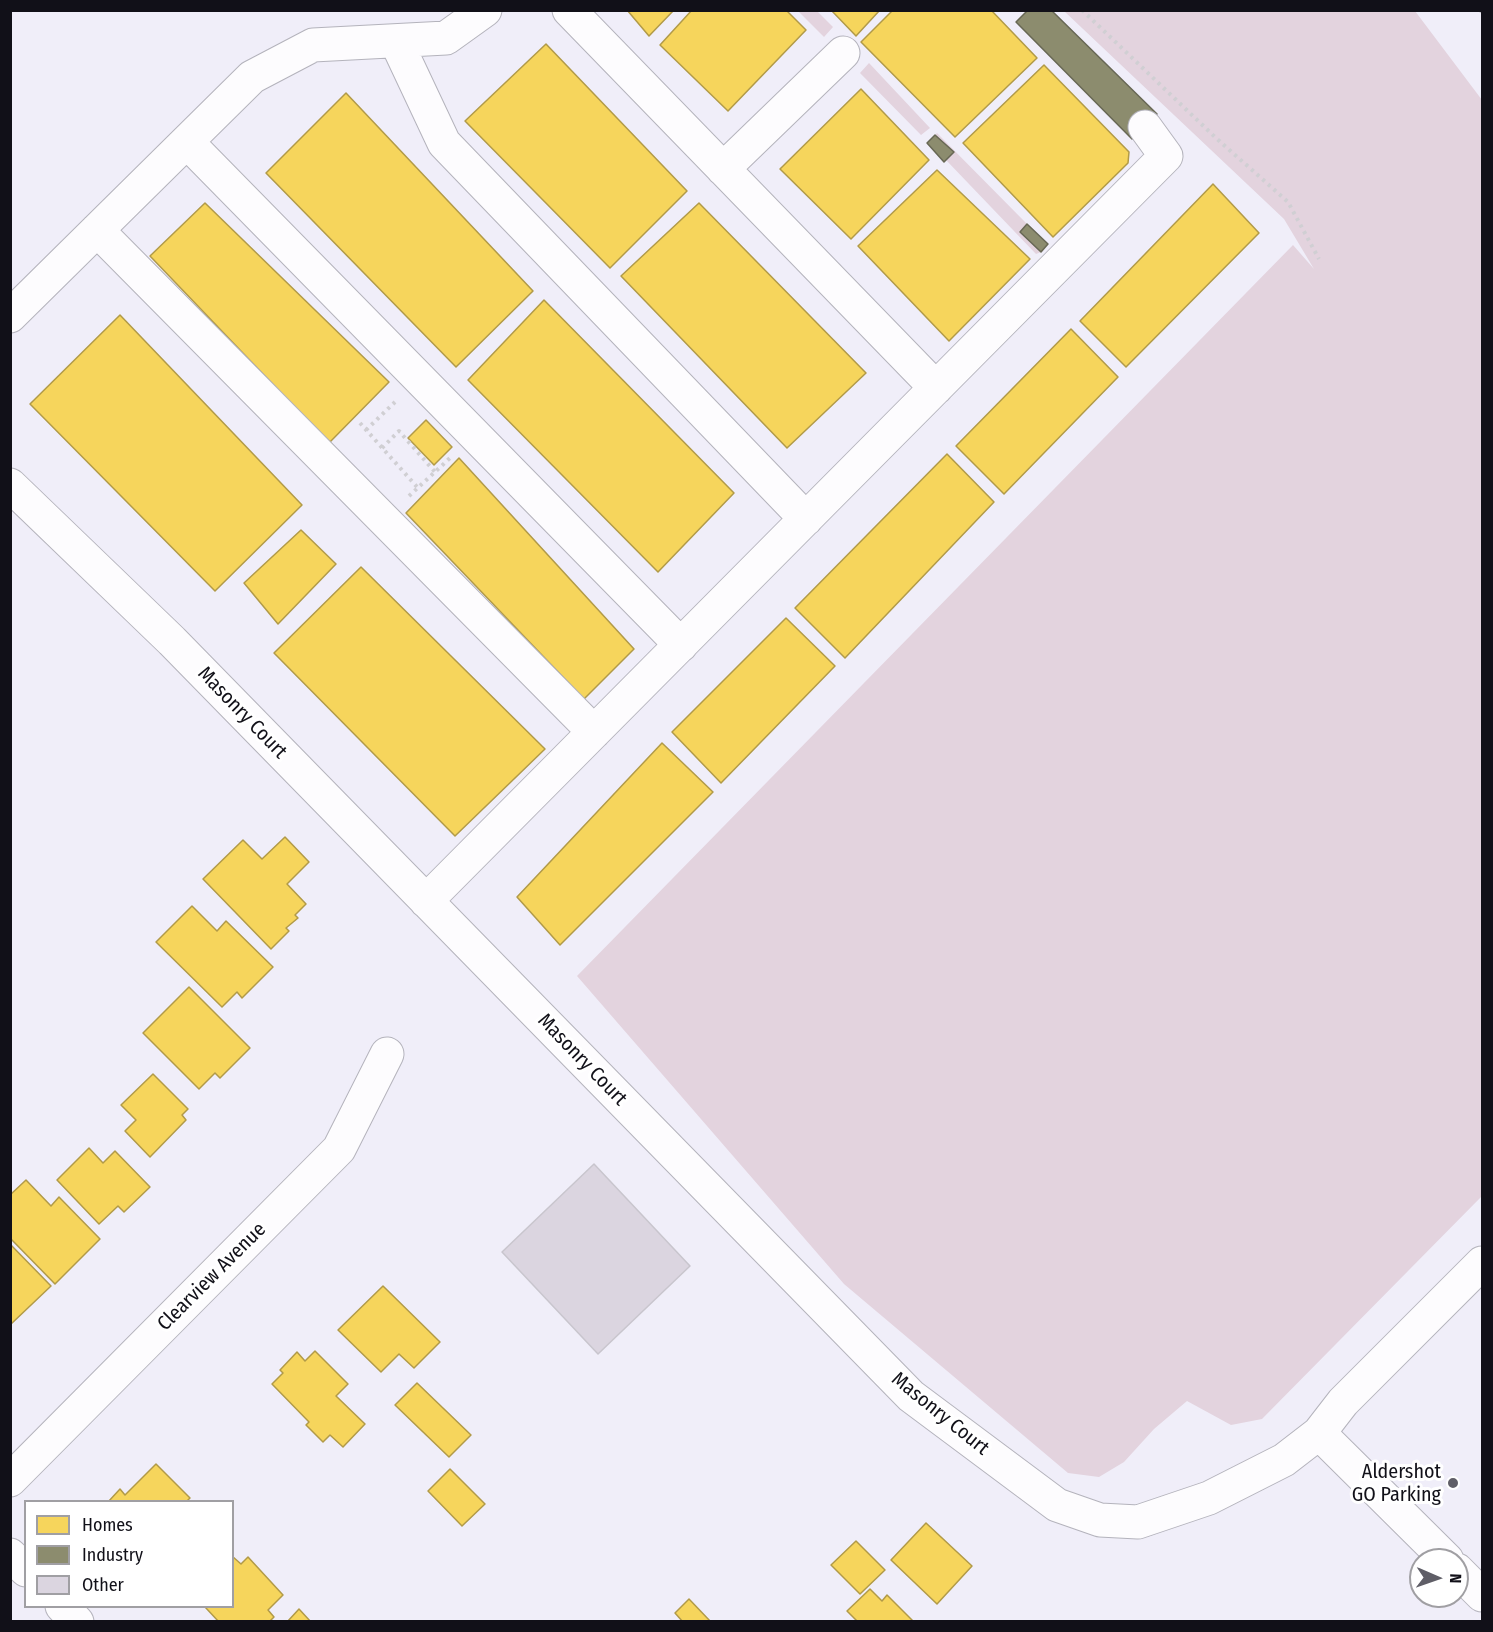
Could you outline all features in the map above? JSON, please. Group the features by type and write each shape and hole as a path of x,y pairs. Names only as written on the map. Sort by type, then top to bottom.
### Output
{"street":[{"path":"10,316 252,77 313,45 446,38 485,10"},
{"path":"569,10 936,388"},
{"path":"396,40 444,143 806,519"},
{"path":"723,169 843,53"},
{"path":"426,901 1166,156 1145,126"},
{"path":"187,142 681,645"},
{"path":"97,230 594,732"},
{"name":"Masonry Court","path":"10,485 172,641 911,1396 1057,1505 1100,1520 1138,1522 1209,1498 1284,1460 1319,1433 1342,1402 1482,1263"},
{"name":"Clearview Avenue","path":"10,1480 339,1149 387,1054"},
{"path":"1319,1433 1435,1548"},
{"path":"10,1555 24,1568"},
{"path":"1469,1582 1482,1595"},
{"path":"64,1608 77,1622"}],"path":[{"path":"1082,10 1216,138 1288,202 1319,259"},
{"path":"360,423 418,488"},
{"path":"382,447 399,431 435,472"},
{"path":"384,520 474,435"}],"shaded area":[{"path":"798,11 817,11 833,27 824,37"},
{"path":"1064,11 1415,11 1482,100 1482,1196 1262,1419 1231,1425 1187,1401 1154,1429 1124,1462 1099,1477 1068,1473 844,1284 577,976 1293,245 1314,269 1284,219"},
{"path":"869,63 930,128 921,135 860,73"},
{"path":"937,133 1027,224 1021,232 1041,252 1036,254 946,160 954,152 935,135"}],"building: Homes":[{"path":"627,10 674,10 649,36"},
{"path":"692,10 786,10 806,30 728,111 660,45"},
{"path":"831,10 880,10 856,36"},
{"path":"893,10 991,10 1037,58 955,137 861,42"},
{"path":"546,44 687,191 610,268 465,121"},
{"path":"1044,65 1129,152 1128,163 1053,237 963,143"},
{"path":"861,89 929,160 851,239 780,169"},
{"path":"346,93 533,291 456,367 266,173"},
{"path":"937,170 1030,259 949,341 858,246"},
{"path":"1213,184 1259,233 1126,367 1080,321"},
{"path":"205,203 389,382 329,443 150,256"},
{"path":"699,203 866,373 787,448 621,276"},
{"path":"544,300 734,493 658,572 468,380"},
{"path":"120,315 302,505 215,591 30,404"},
{"path":"1071,329 1118,377 1004,494 956,446"},
{"path":"426,420 452,447 434,465 408,438"},
{"path":"947,454 994,502 845,658 795,608"},
{"path":"459,458 634,649 584,699 406,513"},
{"path":"301,530 336,564 278,624 244,583"},
{"path":"361,567 545,749 455,836 274,653"},
{"path":"786,618 835,666 721,783 672,732"},
{"path":"662,743 713,792 560,945 517,897"},
{"path":"285,837 309,862 287,884 306,904 295,915 298,918 286,928 289,931 271,949 203,879 243,840 262,859"},
{"path":"192,906 217,931 226,921 273,967 242,998 237,992 222,1007 156,942"},
{"path":"189,987 250,1048 220,1078 215,1073 199,1089 143,1033"},
{"path":"153,1074 188,1109 182,1115 186,1120 150,1157 125,1131 136,1120 121,1105"},
{"path":"89,1148 103,1163 115,1151 150,1187 124,1212 118,1206 99,1224 57,1180"},
{"path":"26,1180 51,1206 59,1197 100,1239 55,1284 10,1238 10,1195"},
{"path":"10,1244 51,1286 10,1325"},
{"path":"383,1286 440,1342 414,1368 399,1354 381,1372 338,1330"},
{"path":"315,1351 348,1384 336,1396 365,1424 343,1447 330,1435 323,1442 306,1425 309,1422 272,1384 283,1373 280,1370 297,1352 305,1361"},
{"path":"417,1383 471,1435 449,1457 395,1405"},
{"path":"156,1464 190,1498 188,1500 110,1500 120,1489 125,1495"},
{"path":"450,1469 485,1504 462,1526 428,1491"},
{"path":"926,1523 972,1566 937,1604 891,1560"},
{"path":"856,1541 885,1570 860,1594 831,1565"},
{"path":"248,1557 283,1595 268,1610 274,1617 269,1622 219,1622 206,1608 234,1608 234,1558 241,1564"},
{"path":"870,1589 882,1601 887,1595 914,1622 858,1622 847,1611"},
{"path":"689,1599 711,1622 683,1622 675,1613"},
{"path":"299,1609 311,1622 287,1622"}],"building: Industry":[{"path":"1028,10 1051,10 1157,114 1132,139 1016,22"},
{"path":"935,135 954,152 944,162 927,143"},
{"path":"1027,224 1048,244 1041,252 1020,232"}],"building: Other":[{"path":"594,1164 690,1266 598,1354 502,1252"}],"place":[{"name":"Aldershot GO Parking","path":"1453,1483"}]}
